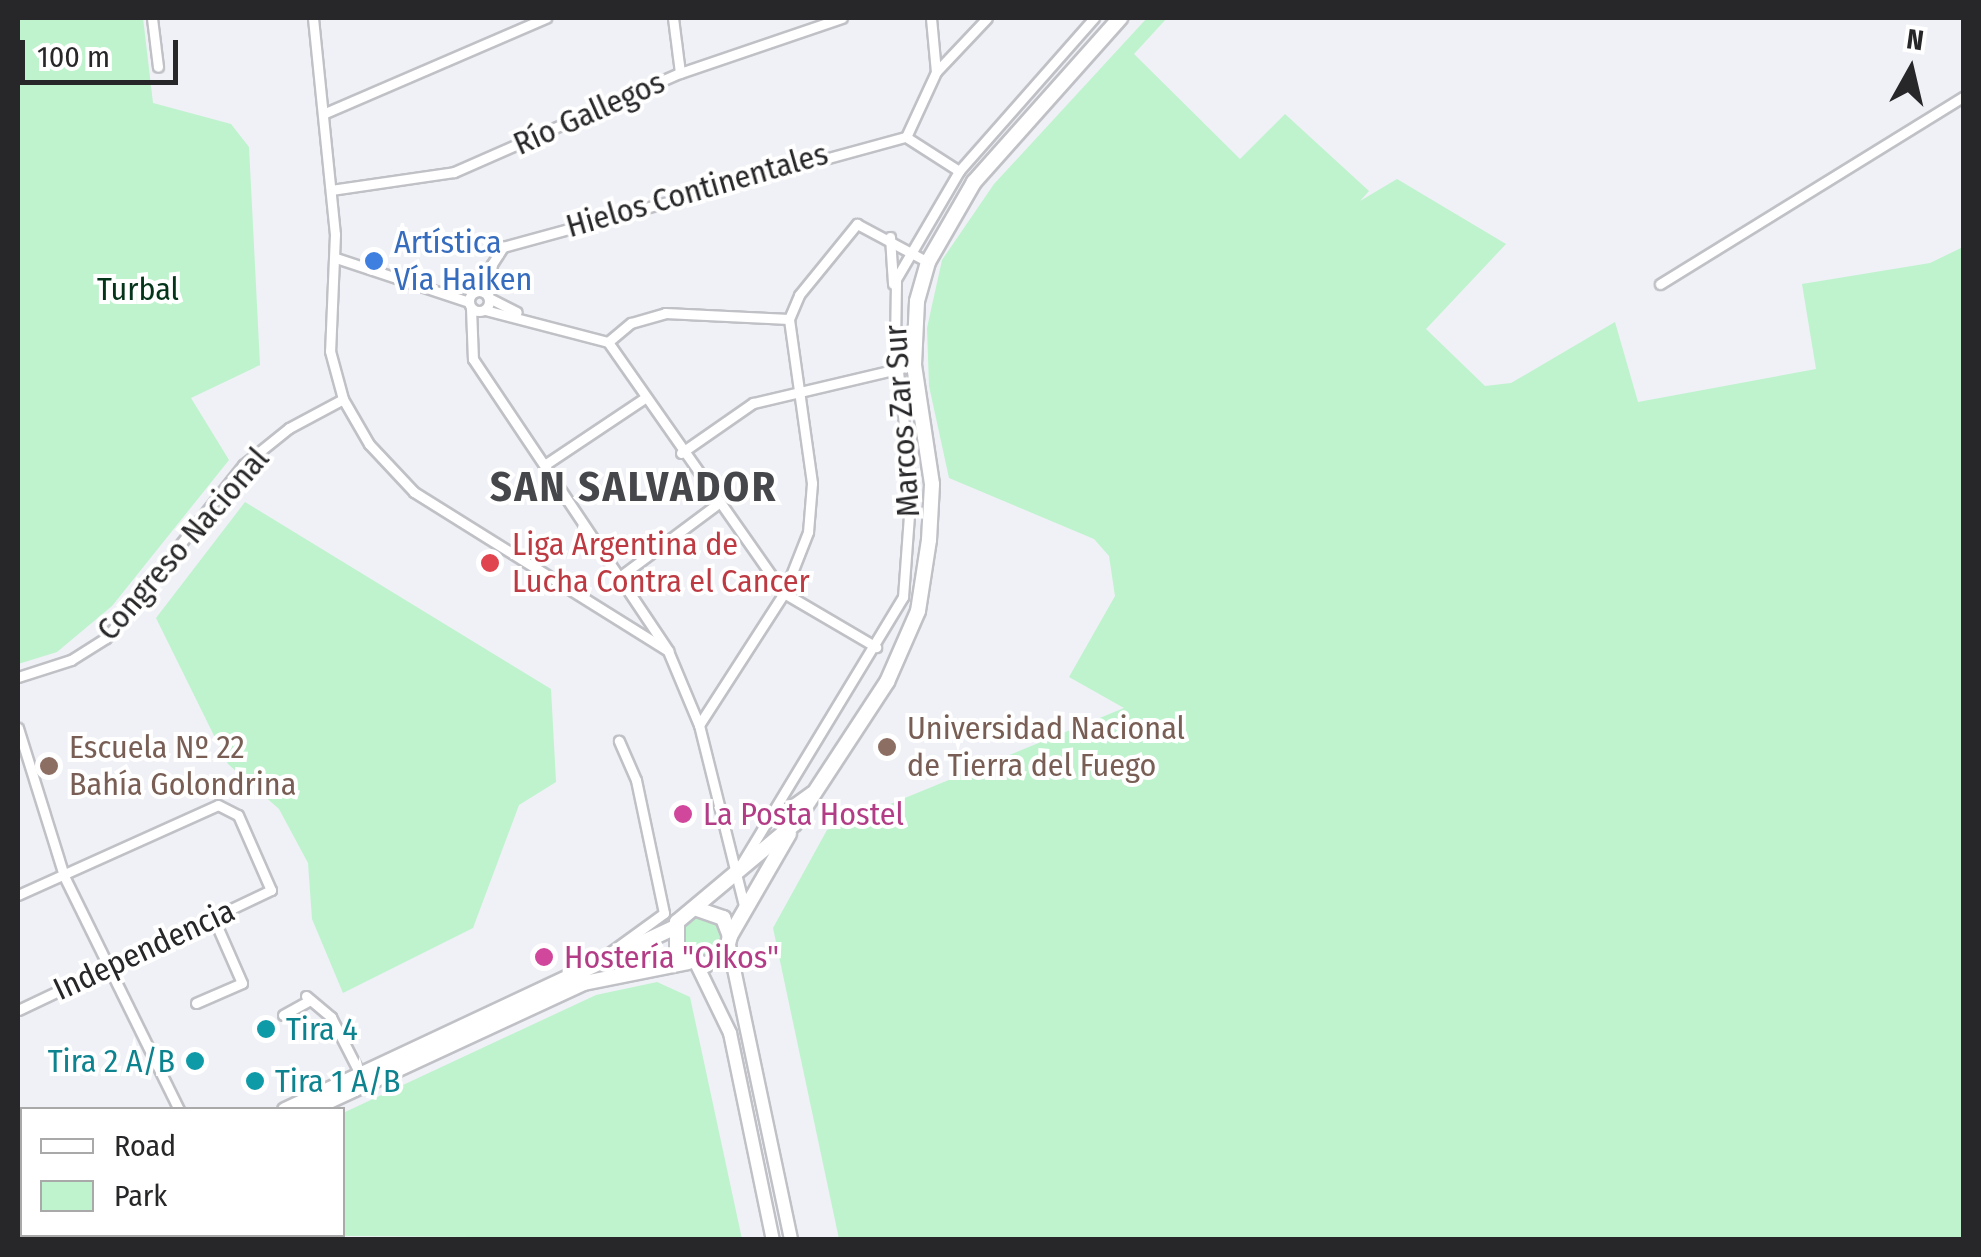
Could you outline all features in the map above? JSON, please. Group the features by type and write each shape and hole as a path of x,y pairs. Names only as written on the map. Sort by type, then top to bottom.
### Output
{"main road":[{"path":"292,1107 584,983 692,963 713,963 746,913 794,824 830,777 900,655 925,577 932,484 914,365 917,301 928,262 974,182 1120,18"},
{"path":"315,1107 362,1079 676,925 794,824"},
{"path":"697,908 723,918 730,940 791,1240"},
{"path":"676,925 677,950 692,963 730,1033 773,1240"}],"street":[{"path":"152,18 158,68"},
{"path":"313,18 336,258 330,351 343,400 368,444 414,492 668,651"},
{"path":"325,113 546,18"},
{"path":"673,18 680,72"},
{"name":"Río Gallegos","path":"331,190 454,172 680,72 842,18"},
{"path":"931,18 936,72"},
{"path":"958,171 906,137 936,72 987,18"},
{"name":"Marcos Zar Sur","path":"734,878 748,848 769,821 876,647 902,597 911,524 893,290 958,171 1093,18"},
{"path":"1660,284 1964,96"},
{"name":"Hielos Continentales","path":"493,256 503,247 643,203 906,137"},
{"path":"699,725 784,593 802,557 812,508 789,319 851,228 866,224 928,262"},
{"path":"890,236 893,290"},
{"path":"486,310 493,256"},
{"path":"493,256 472,299 474,359 622,575 668,651 699,725 734,878 746,913"},
{"path":"336,258 472,299 486,310 608,342 716,504 784,593 876,647"},
{"path":"472,299 488,297 528,318"},
{"path":"608,342 631,323 664,313 789,319"},
{"path":"681,453 754,403 914,365"},
{"path":"546,464 643,399"},
{"name":"Congreso Nacional","path":"18,677 71,660 106,638 243,465 289,428 343,400"},
{"path":"622,575 716,504"},
{"path":"18,728 64,876 178,1107"},
{"path":"620,741 636,780 664,913 676,925"},
{"path":"769,821 830,777"},
{"name":"Independencia","path":"18,1010 271,890 228,805 64,876"},
{"path":"726,842 748,848"},
{"path":"18,895 64,876"},
{"path":"598,966 606,952 664,913"},
{"path":"196,1004 242,983 213,918"},
{"path":"282,1015 308,998 331,1017 362,1079"}],"green space":[{"name":"Turbal","path":"18,18 143,18 153,103 231,124 249,147 260,365 191,398 229,460 112,606 57,652 18,664"},
{"path":"1147,18 1167,18 1134,54 1240,159 1285,114 1369,191 1360,201 1397,179 1506,244 1426,329 1485,386 1511,383 1615,322 1638,402 1816,369 1802,284 1930,263 1963,247 1963,1239 839,1239 773,928 827,830 1124,708 1069,677 1115,596 1109,556 1094,539 949,478 929,386 927,328 942,260 994,184"},
{"path":"245,502 551,689 556,782 519,805 473,928 343,993 312,919 308,863 279,809 228,764 156,618"},
{"path":"702,915 717,921 723,936 717,951 702,957 687,951 681,936 687,921"},
{"path":"657,982 690,997 742,1239 345,1236 345,1112 596,995"}],"place":[{"name":"Artística Vía Haiken","path":"374,261"},
{"name":"Liga Argentina de Lucha Contra el Cancer","path":"490,563"},
{"name":"Universidad Nacional de Tierra del Fuego","path":"887,747"},
{"name":"Escuela Nº 22 Bahía Golondrina","path":"49,766"},
{"name":"La Posta Hostel","path":"683,814"},
{"name":"Hostería \"Oikos\"","path":"544,957"},
{"name":"Tira 4","path":"266,1029"},
{"name":"Tira 2 A/B","path":"195,1061"},
{"name":"Tira 1 A/B","path":"255,1081"}],"district":[{"name":"SAN SALVADOR","path":"634,487"}]}
